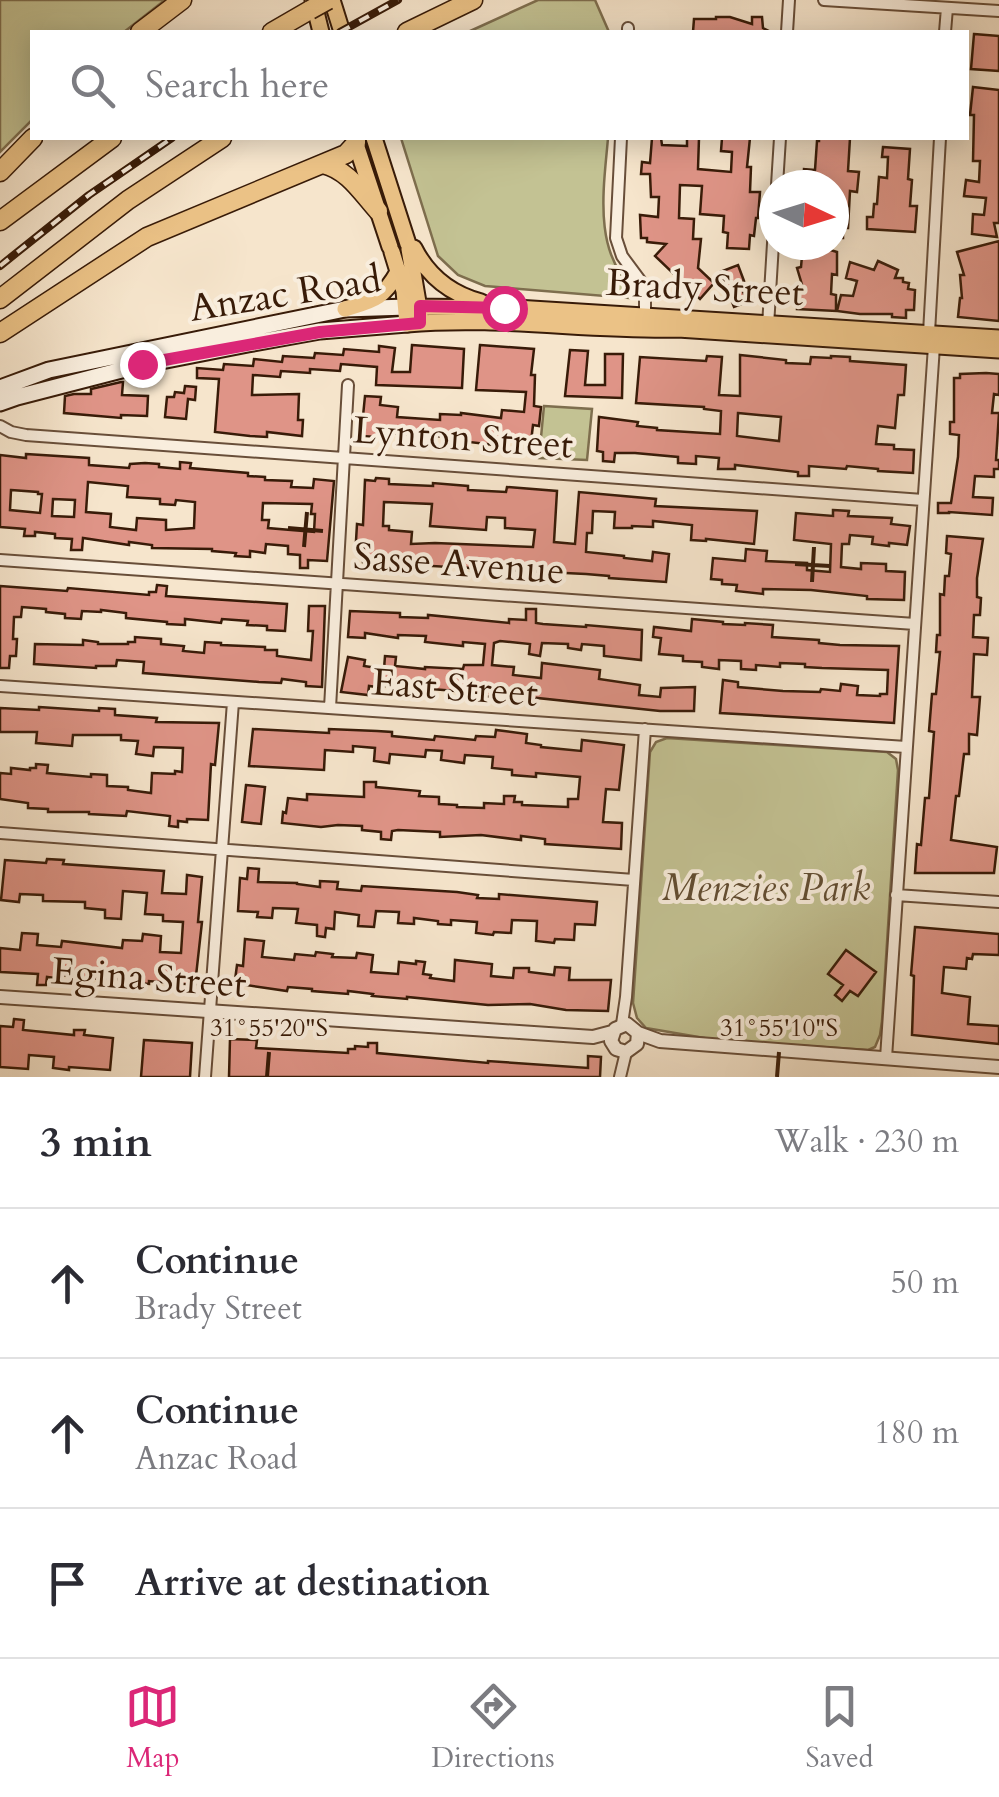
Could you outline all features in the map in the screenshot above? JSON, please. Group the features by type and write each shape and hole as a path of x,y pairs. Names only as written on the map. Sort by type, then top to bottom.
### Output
{"highway":[{"path":"143,30 182,0"},
{"path":"278,29 330,0"},
{"path":"411,30 473,0"},
{"path":"0,172 31,140"},
{"path":"0,221 109,140"},
{"path":"0,299 128,200 219,140"},
{"path":"0,333 146,238 346,154 359,140"},
{"path":"323,164 336,167 378,211"}],"main road":[{"path":"313,0 320,30"},
{"path":"330,0 341,30"},
{"path":"360,140 378,211 404,247 449,288 475,301 504,308"},
{"path":"360,140 402,226 414,315"},
{"path":"345,309 384,293 398,272 404,247"},
{"path":"398,272 414,315"},
{"name":"Brady Street","path":"414,315 504,308 645,323"},
{"name":"Anzac Road","path":"0,388 49,370 345,309 414,315"},
{"name":"Brady Street","path":"414,315 476,322 645,323 768,329 932,340 999,350"},
{"name":"Anzac Road","path":"0,404 177,358 414,315"},
{"name":"Brady Street","path":"932,340 999,338"}],"street":[{"path":"786,30 789,0"},
{"path":"824,0 999,11"},
{"path":"946,30 947,8"},
{"path":"621,140 616,238 622,256 644,287 645,323"},
{"path":"778,170 780,140"},
{"path":"886,1058 923,500 940,140"},
{"path":"768,329 772,260"},
{"path":"330,708 348,385"},
{"name":"Lynton Street","path":"0,426 26,435 923,500"},
{"name":"Sasse Avenue","path":"0,560 914,624"},
{"name":"East Street","path":"0,686 906,748"},
{"path":"205,1077 232,702"},
{"path":"620,1075 645,730"},
{"path":"0,834 634,880"},
{"path":"896,895 999,902"},
{"name":"Egina Street","path":"0,997 999,1067"}],"green space":[{"path":"0,0 165,0 127,30 30,30 30,122 0,152"},
{"path":"538,0 595,0 608,30 472,30"},
{"path":"402,140 608,140 604,218 612,257 635,289 629,298 485,286 458,275 438,256"},
{"path":"544,406 592,409 587,460 539,458"},
{"name":"Menzies Park","path":"667,738 887,752 896,759 882,1021 875,1047 868,1050 716,1040 646,1028 637,1018 633,1003 650,752 656,742"}],"building":[{"path":"730,17 752,24 752,17 762,17 763,28 767,30 693,30 694,19"},
{"path":"974,34 999,36 999,71 971,69"},
{"path":"973,87 999,90 999,223 994,223 997,237 972,234 973,214 984,215 986,198 964,196 966,180 979,182 980,161 973,161 974,115 970,115"},
{"path":"652,140 661,140 662,145 687,146 687,140 699,140 698,169 731,172 732,152 721,151 722,140 750,140 750,192 759,192 759,205 749,249 727,248 724,216 700,214 702,186 680,185 679,218 694,219 693,239 701,239 698,268 714,283 700,299 655,256 666,244 641,238 640,215 658,217 659,197 651,197 650,174 641,174 642,162 650,163"},
{"path":"850,140 848,170 815,170 817,141"},
{"path":"883,147 910,149 908,179 912,180 910,206 917,206 915,232 867,229 867,217 873,217 877,204 879,177 887,178 888,157 882,157"},
{"path":"849,171 859,172 857,192 850,191 849,210"},
{"path":"999,241 999,321 958,317 962,298 960,275 964,275 957,252"},
{"path":"802,260 837,260 831,294 836,295 836,311 797,309 798,288 803,288 797,268"},
{"path":"878,261 898,270 895,278 903,278 903,282 909,283 908,289 915,290 914,310 906,310 906,318 837,311 841,295 853,296 857,281 846,278 850,262 874,270"},
{"path":"738,265 747,302 734,307 720,272"},
{"path":"412,345 464,349 462,388 376,385 377,367 341,364 340,371 310,369 310,373 281,371 280,377 253,375 252,395 299,394 302,436 215,432 219,379 197,378 197,368 223,370 224,364 253,366 254,359 282,362 283,356 314,358 315,353 343,355 344,349 379,352 379,346 395,348 392,372 410,372"},
{"path":"480,345 534,349 534,406 541,407 539,426 533,425 531,442 495,441 495,445 458,437 378,431 377,437 361,436 365,396 381,397 380,405 398,407 397,417 440,420 440,414 461,413 501,418 502,410 524,412 526,392 476,390"},
{"path":"570,350 588,351 585,385 605,385 605,354 623,354 622,398 565,396"},
{"path":"740,355 786,363 810,364 811,357 831,356 906,365 904,395 898,395 895,428 878,426 876,444 914,450 913,473 809,466 809,476 798,476 798,472 735,465 735,469 718,469 719,458 696,456 696,464 678,463 678,457 635,453 615,453 614,462 603,461 603,452 597,451 599,417 638,422 637,426 657,430 720,434 721,411 636,403 640,357 706,361 707,356 722,357 719,395 740,396","holes":["738,413 781,417 779,441 737,436"]},
{"path":"960,374 999,374 999,395 994,394 992,413 999,413 999,469 994,469 994,477 975,476 973,497 993,498 992,515 938,513 938,503 951,503 958,457 959,435 950,434 950,422 954,422 954,378 960,378"},
{"path":"123,382 122,395 148,396 147,416 64,413 65,396 91,394 91,389"},
{"path":"185,386 196,387 195,400 188,399 186,419 165,417 167,397 174,397 175,392 184,393"},
{"path":"26,454 89,458 89,465 129,468 130,464 145,463 180,469 180,462 191,463 190,468 292,481 291,487 313,488 314,479 334,481 327,561 308,560 308,568 300,568 300,555 288,554 288,546 266,544 265,553 250,551 250,557 212,549 152,548 83,538 82,550 71,550 72,539 35,532 35,536 24,536 25,529 0,527 0,455 26,458","holes":["88,482 128,486 127,497 160,499 160,504 175,505 176,500 195,502 194,528 166,530 166,520 137,518 136,530 110,527 111,514 86,512","11,490 42,494 40,513 10,510","53,499 75,500 74,517 52,516","263,503 312,504 314,532 268,528 269,520 262,520"]},
{"path":"376,478 389,479 389,484 468,486 468,490 506,492 507,487 557,491 554,542 575,544 579,492 656,499 655,506 757,511 754,544 691,540 692,525 653,521 653,527 614,528 615,512 593,511 586,552 652,561 653,552 669,554 666,582 363,562 364,542 356,541 357,524 363,525 365,480","holes":["384,502 432,504 430,526 486,530 487,517 505,518 505,528 535,530 533,547 411,544 412,532 383,526"]},
{"path":"833,510 849,511 848,516 892,518 891,524 910,526 907,545 872,544 873,537 850,535 849,544 842,544 841,567 861,569 861,563 886,564 886,571 905,572 904,600 811,590 763,589 763,594 736,591 737,585 711,579 713,558 745,561 746,549 767,551 766,561 807,563 807,570 830,572 831,544 794,540 796,513 833,516"},
{"path":"947,536 983,539 977,578 980,615 974,615 973,637 988,638 987,655 974,654 972,697 980,697 977,735 969,734 969,754 964,754 951,840 997,847 994,873 915,873 925,798 929,798 934,732 929,731 940,652 936,652 940,594 944,595 951,554 946,553"},
{"path":"157,585 167,586 166,596 287,604 285,631 222,619 221,623 185,619 185,625 167,624 101,610 82,611 81,619 65,618 65,614 46,609 22,607 21,617 14,617 16,656 10,656 9,668 0,668 0,586 149,595 156,592"},
{"path":"309,606 325,606 322,687 282,679 281,683 143,673 144,662 117,660 116,666 96,668 34,664 35,644 83,645 83,640 128,644 135,642 135,637 161,639 161,644 184,646 183,651 204,653 205,642 221,643 265,647 277,650 277,656 311,660 313,631 308,631"},
{"path":"526,609 536,609 536,623 642,630 641,660 604,656 604,646 582,644 581,650 568,648 568,644 542,643 540,656 529,654 530,644 500,641 494,643 492,665 514,667 513,675 541,678 542,663 600,670 599,679 640,685 639,695 660,697 661,688 695,687 694,711 377,685 369,686 368,695 341,692 348,657 365,660 364,666 384,669 385,656 396,657 395,666 425,669 483,665 485,644 425,642 426,636 398,638 365,633 365,638 348,637 350,611 509,623 509,619 526,620"},
{"path":"692,619 773,625 772,637 840,645 899,646 894,723 720,713 723,680 738,682 738,687 783,691 840,691 841,684 858,686 857,695 880,696 887,694 888,670 780,663 780,667 756,665 756,670 741,669 741,661 719,660 719,669 702,667 702,662 683,661 683,656 659,654 661,638 653,637 654,627 691,631"},
{"path":"0,708 115,709 115,715 157,718 156,722 219,723 215,765 211,764 208,820 178,821 178,827 169,826 170,816 127,811 126,816 48,812 28,808 28,803 0,799 0,773 11,774 11,768 30,770 36,764 48,765 47,773 107,775 107,786 151,793 152,773 182,772 183,748 154,747 153,756 136,754 138,741 121,740 121,735 73,735 72,746 36,743 37,732 0,732"},
{"path":"253,729 377,731 434,740 435,736 475,740 476,736 495,737 496,730 527,734 526,743 541,747 581,751 582,740 624,745 619,790 606,789 603,822 622,823 621,849 545,844 545,839 521,836 521,840 481,835 440,837 440,832 398,830 392,831 391,840 381,839 381,832 362,830 362,826 282,823 288,798 307,800 307,794 364,797 364,782 376,782 376,787 420,791 419,796 439,797 439,804 457,807 484,808 484,803 504,804 504,796 515,796 514,802 522,805 568,807 568,799 578,799 580,777 512,775 512,770 492,768 493,757 465,755 464,763 441,760 442,751 426,750 425,757 390,754 389,763 374,761 375,748 353,746 353,752 325,750 324,770 249,766"},
{"path":"246,785 265,787 261,824 242,822"},
{"path":"47,859 64,860 63,864 164,871 162,893 186,894 187,875 202,877 195,985 56,974 55,978 47,977 46,985 37,985 38,974 0,972 0,948 20,950 22,933 38,934 37,945 61,947 62,941 122,948 123,940 142,941 143,934 161,936 160,952 181,953 183,922 163,921 163,915 145,914 147,893 123,891 121,919 105,918 105,910 85,908 85,902 43,901 43,895 20,894 19,902 1,900 5,860 46,863"},
{"path":"248,868 259,869 258,882 320,887 320,881 338,882 337,889 361,891 362,886 457,892 478,895 477,898 499,899 499,894 597,902 595,925 575,924 574,940 555,939 554,943 536,941 537,921 512,920 511,933 493,935 476,933 477,922 451,920 451,925 414,918 414,924 398,923 399,912 376,911 374,927 358,926 359,915 335,912 334,929 326,928 325,937 317,936 317,925 296,923 298,909 273,908 272,918 257,917 258,912 238,911 240,878 247,879"},
{"path":"915,927 999,934 999,955 973,954 972,959 967,958 966,969 944,967 942,993 970,997 968,1024 999,1026 999,1044 912,1035"},
{"path":"245,939 264,941 262,957 294,960 295,954 315,956 316,952 333,954 332,957 373,955 371,972 398,974 399,962 416,961 425,962 423,974 431,975 430,978 454,981 455,960 492,964 491,976 513,978 514,968 554,975 555,967 570,968 569,980 611,980 608,1011 407,999 288,987 287,991 246,985 235,980 237,965 243,966"},
{"path":"846,950 876,972 858,996 850,991 842,1001 835,995 843,985 828,974"},
{"path":"14,1019 24,1020 23,1030 74,1035 74,1030 85,1030 84,1035 113,1038 110,1070 53,1068 54,1057 29,1055 28,1069 0,1067 0,1026 13,1027"},
{"path":"230,1039 257,1040 256,1048 348,1053 355,1046 377,1043 377,1053 588,1068 588,1056 601,1057 600,1077 229,1077"},
{"path":"144,1040 192,1043 190,1077 141,1077"}],"railway":[{"path":"344,30 398,0"},
{"path":"0,266 89,195 169,140"}],"route":[{"path":"142,364 320,332 420,323 420,306 504,308"}]}
